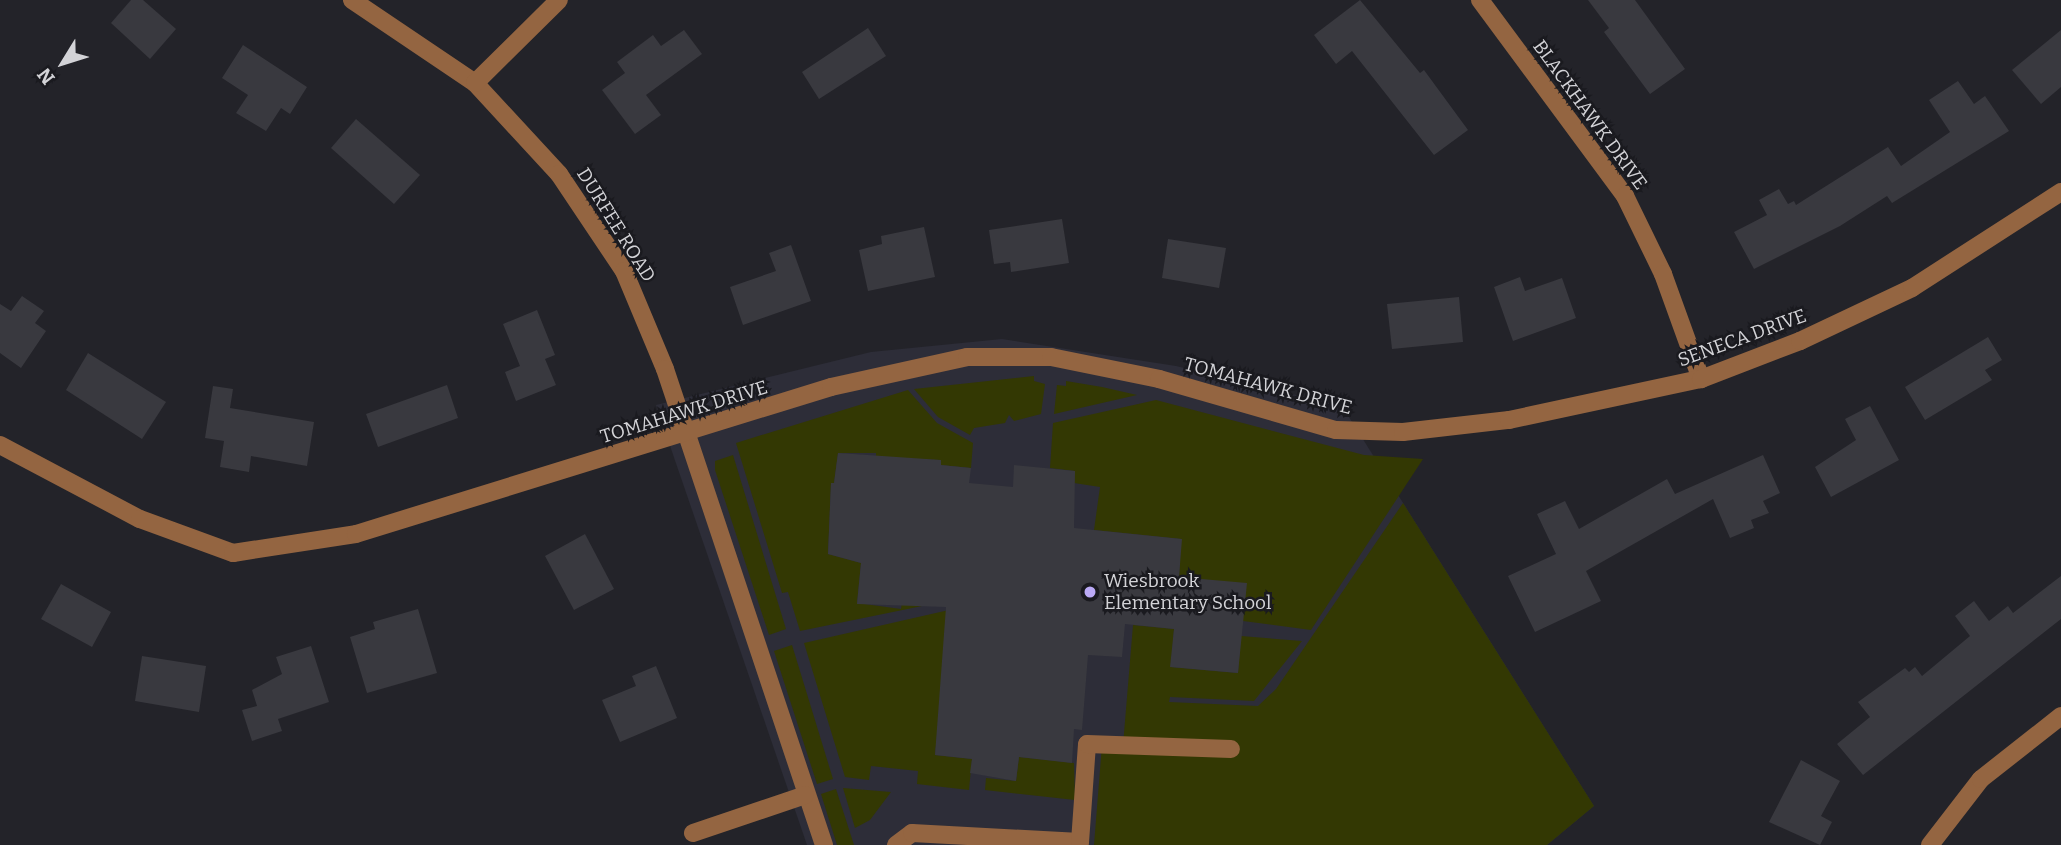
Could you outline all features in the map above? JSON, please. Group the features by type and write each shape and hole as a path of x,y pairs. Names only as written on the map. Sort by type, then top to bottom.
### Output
{"street":[{"name":"DURFEE ROAD","path":"352,0 475,83 559,174 624,271 652,335 824,845"},
{"path":"475,83 559,0"},
{"name":"BLACKHAWK DRIVE","path":"1479,0 1625,196 1664,274 1701,379"},
{"name":"SENECA DRIVE","path":"1403,432 1583,407 1701,379 1800,341 1912,288 2061,192"},
{"name":"TOMAHAWK DRIVE","path":"0,445 140,519 233,553 356,534 831,387 967,357 1051,357 1159,379 1336,430 1403,432"},
{"path":"1930,845 1981,779 2061,716"},
{"path":"895,845 912,833 1080,842 1087,744 1231,749"},
{"path":"693,833 805,795"}],"shaded area":[{"name":"Wiesbrook Elementary School","path":"1002,339 1176,366 1342,406 1594,806 1547,845 807,845 656,405 871,352"}],"green space":[{"path":"1034,376 1034,381 1045,384 1041,414 1014,421 1009,415 1005,423 974,428 970,435 938,417 914,389"},
{"path":"1066,381 1137,395 1054,414 1057,385 1066,386"},
{"path":"908,390 937,423 973,443 971,468 941,465 941,460 876,458 876,453 838,453 834,483 831,483 828,554 861,563 857,603 901,609 902,602 927,605 800,631 788,592 782,593 736,443"},
{"path":"1156,400 1364,455 1423,459 1311,630 1243,621 1179,577 1181,539 1094,530 1100,487 1074,483 1075,471 1050,468 1053,423"},
{"path":"733,455 786,629 769,635 715,470 715,461"},
{"path":"1403,503 1594,806 1547,845 1094,845 1102,745 1123,745 1133,625 1174,629 1171,667 1238,673 1241,636 1302,641 1254,701 1170,697 1169,702 1258,706 1276,689"},
{"path":"949,610 935,755 972,759 969,790 917,784 918,771 871,766 869,780 845,777 804,643"},
{"path":"792,645 833,779 817,784 774,651"},
{"path":"1019,757 1074,763 1075,800 985,790 986,778 1016,781"},
{"path":"843,788 891,792 870,820 855,828"},
{"path":"836,789 854,845 837,845 821,794"}],"building":[{"path":"131,0 143,0 176,29 150,59 111,23"},
{"path":"1360,0 1420,73 1424,70 1468,130 1434,155 1352,51 1336,64 1314,35"},
{"path":"1588,0 1635,0 1685,69 1650,94 1604,32 1609,28"},
{"path":"868,28 886,56 819,99 802,72"},
{"path":"684,30 702,54 646,95 661,115 635,134 602,90 625,73 617,62 653,35 661,46"},
{"path":"2061,30 2061,87 2041,104 2012,70"},
{"path":"243,45 307,87 290,114 281,108 266,131 236,113 248,95 222,78"},
{"path":"1958,81 1974,104 1985,96 2009,131 1892,203 1887,196 1840,226 1754,269 1734,232 1767,215 1759,200 1779,189 1788,204 1794,201 1796,205 1888,147 1901,166 1950,132 1929,100"},
{"path":"356,119 420,175 394,204 331,148"},
{"path":"1062,219 1069,263 1011,272 1010,262 994,264 989,230"},
{"path":"924,227 935,277 868,291 859,250 882,244 881,236"},
{"path":"1168,239 1226,248 1219,288 1162,278"},
{"path":"791,245 811,301 743,325 730,287 776,271 769,253"},
{"path":"1520,277 1525,291 1562,278 1576,318 1513,341 1494,287"},
{"path":"22,296 44,311 35,323 46,331 21,368 0,353 0,304 11,311"},
{"path":"1459,297 1463,342 1392,349 1387,304"},
{"path":"537,310 555,355 545,359 556,385 516,401 505,372 520,366 503,324"},
{"path":"1988,337 2002,360 1985,370 1992,380 1925,420 1905,387"},
{"path":"88,353 166,402 142,439 66,390"},
{"path":"447,385 458,418 378,447 366,414"},
{"path":"213,386 233,389 230,408 314,422 307,466 251,456 249,472 220,467 224,441 205,438"},
{"path":"1870,406 1899,460 1831,497 1815,467 1856,440 1845,419"},
{"name":"Wiesbrook Elementary School","path":"838,453 941,460 941,465 971,468 969,483 1013,487 1014,465 1075,471 1074,528 1182,539 1179,577 1247,583 1238,673 1170,667 1174,629 1125,624 1122,657 1088,655 1082,730 1074,729 1072,763 1019,757 1016,781 970,773 972,759 935,755 946,607 857,604 861,563 828,554 831,483 834,483"},
{"path":"1763,455 1780,493 1763,501 1769,513 1751,520 1754,528 1730,538 1713,499 1586,571 1601,601 1535,632 1508,576 1556,554 1537,514 1565,501 1579,529 1667,479 1675,494"},
{"path":"585,534 614,589 574,610 545,556"},
{"path":"2061,576 2061,619 1863,775 1837,744 1870,717 1858,702 1905,668 1909,672 1915,667 1922,676 1970,636 1955,616 1974,601 1989,621 2008,606 2013,613"},
{"path":"61,584 111,612 92,647 41,619"},
{"path":"418,609 437,673 367,693 350,637 375,629 373,622"},
{"path":"311,646 329,702 278,719 282,731 252,741 242,710 257,706 252,690 282,674 276,657"},
{"path":"142,656 206,666 199,712 135,701"},
{"path":"656,666 677,718 620,742 602,700 636,686 632,676"},
{"path":"1801,760 1840,781 1821,816 1832,822 1820,845 1769,822"}],"place":[{"name":"Wiesbrook Elementary School","path":"1090,592"}]}
